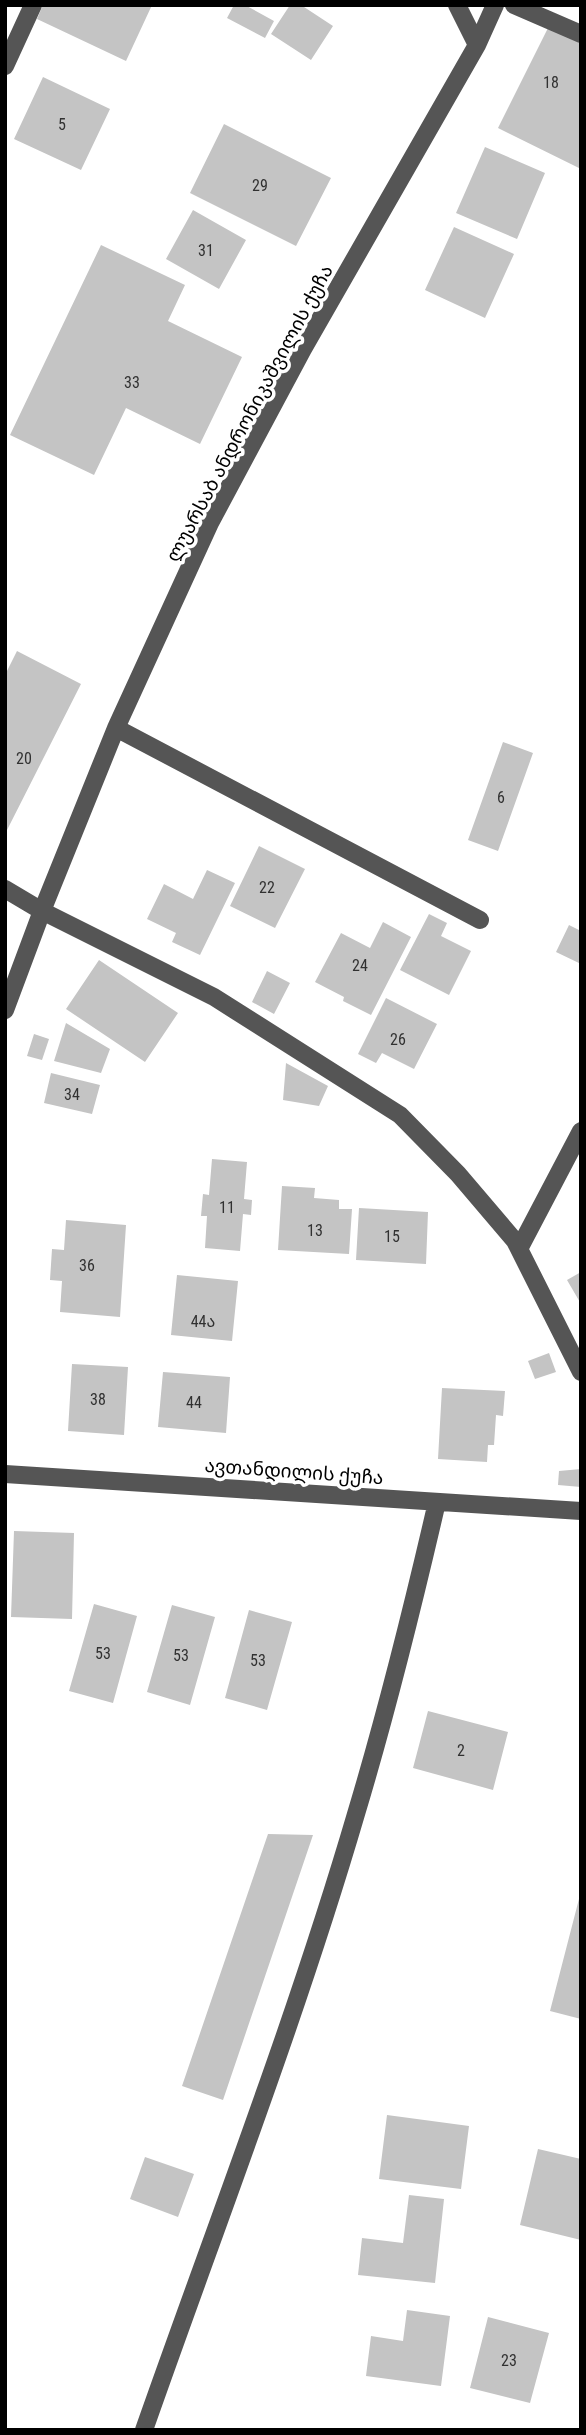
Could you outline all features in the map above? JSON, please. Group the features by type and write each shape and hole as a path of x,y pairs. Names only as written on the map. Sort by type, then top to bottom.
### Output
{"street":[{"path":"5,66 33,5"},
{"path":"457,5 477,45"},
{"name":"ლუარსაბ ანდრონიკაშვილის ქუჩა","path":"5,1010 116,729 210,523 303,349 477,45 495,5"},
{"path":"514,5 581,34"},
{"path":"116,729 480,920"},
{"path":"5,889 42,911 214,997 400,1115 458,1174 515,1241 581,1372"},
{"path":"519,1249 581,1131"},
{"name":"ავთანდილის ქუჩა","path":"5,1474 581,1511"},
{"path":"144,2430 318,1937 357,1813 413,1607 437,1502"}],"building":[{"path":"43,5 152,5 126,61 37,19"},
{"path":"234,5 245,5 274,21 265,38 227,18"},
{"path":"290,5 301,5 333,26 311,60 271,34"},
{"path":"551,22 581,37 581,169 498,128"},
{"path":"43,77 110,109 81,170 14,139"},
{"path":"224,124 331,178 296,246 190,193"},
{"path":"485,147 545,173 517,239 456,213"},
{"path":"193,210 246,240 219,289 166,259"},
{"path":"454,227 514,254 485,318 425,290"},
{"path":"101,245 185,285 168,321 242,357 200,444 126,408 94,475 10,435"},
{"path":"17,651 81,684 5,834 5,675"},
{"path":"503,742 533,753 498,851 468,840"},
{"path":"259,846 305,869 275,928 230,906"},
{"path":"207,870 235,883 200,955 172,942 176,933 147,919 164,884 193,899"},
{"path":"429,914 447,923 441,936 471,951 449,995 400,970"},
{"path":"383,922 411,937 371,1015 343,1001 344,997 315,982 341,933 370,948"},
{"path":"569,925 581,931 581,964 556,952"},
{"path":"99,960 178,1013 145,1062 66,1009"},
{"path":"267,971 290,983 274,1014 252,1002"},
{"path":"386,998 437,1024 414,1069 382,1053 376,1063 358,1054"},
{"path":"66,1023 110,1049 101,1073 54,1061"},
{"path":"34,1034 49,1039 42,1060 27,1056"},
{"path":"286,1063 328,1086 319,1106 283,1100"},
{"path":"51,1073 100,1085 92,1114 44,1103"},
{"path":"212,1159 247,1162 244,1199 252,1200 251,1215 243,1214 240,1251 205,1248 207,1216 201,1216 203,1194 209,1195"},
{"path":"282,1186 315,1188 314,1198 339,1200 339,1209 352,1209 349,1254 278,1250"},
{"path":"359,1208 428,1212 426,1264 356,1260"},
{"path":"66,1220 126,1225 120,1317 60,1312 62,1281 50,1280 52,1249 64,1250"},
{"path":"581,1272 581,1304 567,1280"},
{"path":"177,1275 238,1281 232,1341 171,1335"},
{"path":"549,1353 556,1372 535,1379 528,1361"},
{"path":"72,1364 128,1367 124,1435 68,1431"},
{"path":"163,1372 230,1377 226,1433 158,1427"},
{"path":"442,1388 505,1391 503,1416 496,1415 494,1445 488,1445 487,1462 438,1459"},
{"path":"581,1469 581,1487 558,1485 559,1471"},
{"path":"14,1531 74,1533 72,1619 11,1617"},
{"path":"94,1604 137,1616 113,1703 69,1691"},
{"path":"172,1605 215,1617 190,1705 147,1692"},
{"path":"249,1610 292,1622 267,1710 225,1698"},
{"path":"428,1711 508,1732 493,1790 413,1768"},
{"path":"268,1834 313,1835 223,2100 182,2086"},
{"path":"581,1895 581,2019 550,2011"},
{"path":"387,2115 469,2126 461,2189 379,2179"},
{"path":"538,2149 581,2159 581,2240 520,2225"},
{"path":"145,2157 194,2174 178,2217 130,2199"},
{"path":"409,2195 444,2199 435,2283 358,2275 362,2238 403,2243"},
{"path":"407,2310 450,2316 441,2386 366,2376 371,2336 403,2341"},
{"path":"488,2317 549,2333 530,2403 470,2388"}]}
